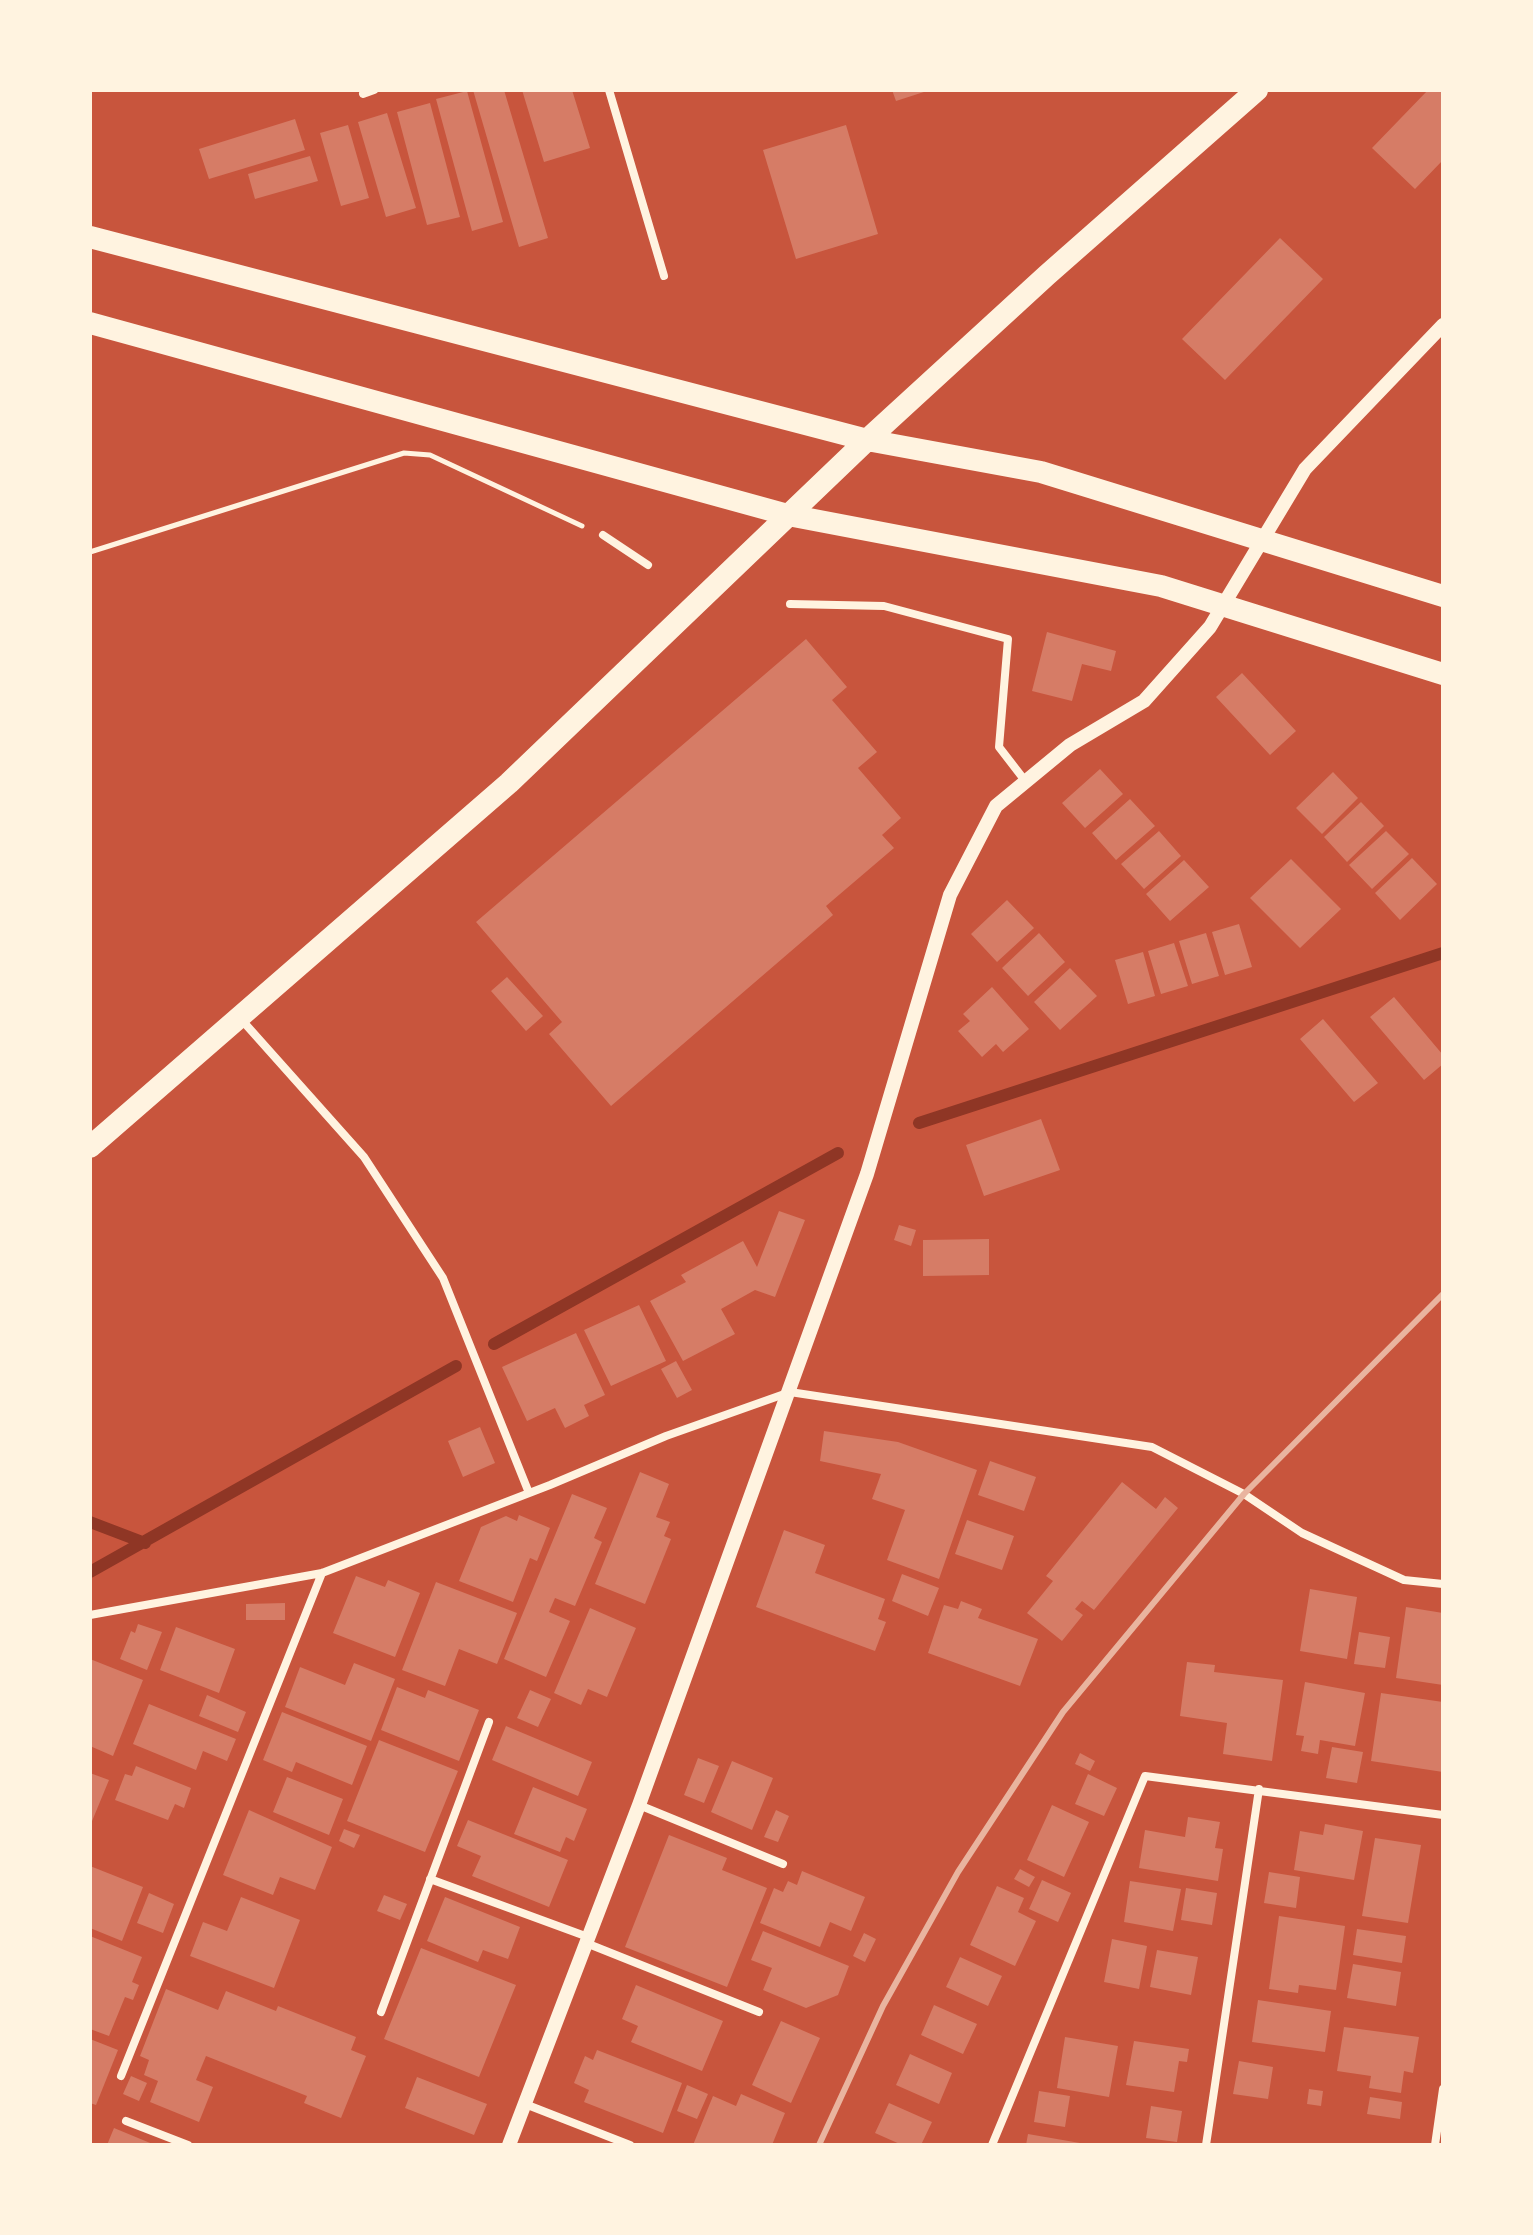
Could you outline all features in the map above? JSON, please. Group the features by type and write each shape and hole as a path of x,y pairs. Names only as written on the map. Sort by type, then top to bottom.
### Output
{"highway":[{"path":"90,1147 509,783 867,440 1047,275 1257,90"},
{"path":"90,237 867,440 1041,472 1443,596"},
{"path":"90,323 788,515 1161,586 1443,674"}],"street":[{"path":"363,94 374,90"},
{"path":"609,90 664,276"},
{"path":"509,2145 639,1805 867,1174 950,895 996,806 1070,745 1144,701 1210,627 1305,469 1443,325"},
{"path":"603,535 648,565"},
{"path":"790,604 884,606 1008,639 999,747 1026,783"},
{"path":"239,1017 364,1157 443,1278 529,1493"},
{"path":"90,1615 322,1573 666,1436 790,1392 1152,1447 1244,1494 1317,1540 1404,1580 1443,1584"},
{"path":"121,2076 322,1573"},
{"path":"381,2012 489,1722"},
{"path":"992,2145 1145,1776 1443,1815"},
{"path":"1206,2145 1259,1789"},
{"path":"639,1805 783,1864"},
{"path":"430,1879 759,2012"},
{"path":"1435,2145 1443,2089"},
{"path":"525,2104 630,2145"},
{"path":"126,2121 188,2145"}],"path":[{"path":"90,552 404,453 430,455 603,535"}],"building":[{"path":"473,90 504,90 548,238 519,247"},
{"path":"522,90 572,90 590,148 544,162"},
{"path":"892,90 927,90 927,91 896,101"},
{"path":"1428,90 1443,90 1443,160 1415,189 1372,148"},
{"path":"467,91 503,222 472,231 436,99"},
{"path":"430,103 460,217 427,225 397,112"},
{"path":"387,113 416,208 386,217 358,122"},
{"path":"295,119 305,150 209,179 199,149"},
{"path":"348,125 369,198 341,206 320,133"},
{"path":"846,125 878,234 796,259 763,150"},
{"path":"310,156 318,181 255,199 248,174"},
{"path":"1280,238 1323,279 1225,380 1182,339"},
{"path":"1047,632 1116,651 1111,671 1082,664 1072,701 1032,691"},
{"path":"806,639 847,687 832,700 877,752 858,768 901,818 882,835 894,848 826,906 833,915 611,1106 549,1034 562,1022 476,922"},
{"path":"1242,673 1296,731 1270,755 1216,697"},
{"path":"1100,769 1123,794 1085,828 1062,803"},
{"path":"1333,772 1358,798 1322,834 1296,808"},
{"path":"1130,799 1155,826 1116,860 1092,833"},
{"path":"1361,802 1384,826 1347,862 1324,837"},
{"path":"1159,831 1181,856 1144,889 1121,864"},
{"path":"1386,831 1409,854 1372,889 1349,865"},
{"path":"1412,858 1437,884 1400,920 1375,893"},
{"path":"1291,859 1341,909 1300,948 1250,898"},
{"path":"1184,860 1209,887 1170,921 1146,894"},
{"path":"1007,900 1034,928 997,962 971,934"},
{"path":"1239,924 1252,967 1225,975 1212,932"},
{"path":"1039,933 1065,962 1028,996 1002,968"},
{"path":"1206,933 1219,976 1192,984 1179,941"},
{"path":"1174,943 1188,986 1161,994 1148,951"},
{"path":"1143,952 1155,996 1128,1004 1115,960"},
{"path":"1070,968 1097,996 1060,1030 1034,1002"},
{"path":"507,977 543,1016 526,1031 491,991"},
{"path":"992,987 1029,1029 1003,1052 996,1044 982,1057 958,1031 970,1021 963,1014"},
{"path":"1394,997 1443,1055 1443,1064 1424,1080 1370,1017"},
{"path":"1323,1019 1378,1083 1354,1102 1300,1039"},
{"path":"1041,1119 1060,1170 984,1196 966,1145"},
{"path":"779,1211 805,1220 775,1297 755,1290 721,1309 735,1334 683,1361 650,1301 686,1282 681,1275 743,1241 757,1267"},
{"path":"899,1225 916,1230 911,1246 894,1240"},
{"path":"989,1239 989,1275 923,1276 923,1240"},
{"path":"639,1305 666,1361 611,1386 584,1330"},
{"path":"576,1333 605,1395 584,1405 589,1416 565,1428 555,1408 527,1421 502,1367"},
{"path":"676,1361 692,1390 677,1398 661,1369"},
{"path":"480,1427 495,1463 463,1477 448,1441"},
{"path":"824,1431 898,1442 977,1470 939,1579 887,1560 905,1510 872,1499 881,1474 820,1461"},
{"path":"990,1461 1036,1477 1024,1511 978,1495"},
{"path":"640,1472 669,1484 656,1517 670,1522 664,1536 671,1539 645,1604 595,1584"},
{"path":"1122,1482 1156,1509 1165,1497 1178,1508 1094,1610 1082,1601 1075,1609 1083,1615 1062,1641 1027,1613 1053,1581 1046,1576"},
{"path":"572,1494 607,1508 594,1538 602,1542 575,1606 555,1598 549,1612 570,1621 546,1677 504,1659"},
{"path":"519,1515 550,1528 537,1561 530,1558 513,1602 459,1581 481,1527 506,1516 517,1521"},
{"path":"967,1520 1014,1536 1002,1570 955,1554"},
{"path":"784,1530 825,1545 815,1573 885,1599 878,1619 886,1622 875,1651 756,1607"},
{"path":"902,1574 939,1588 928,1616 892,1601"},
{"path":"356,1576 385,1587 388,1580 420,1593 395,1657 333,1633"},
{"path":"436,1582 517,1613 497,1664 459,1649 445,1686 402,1670"},
{"path":"1310,1589 1357,1597 1347,1659 1300,1651"},
{"path":"961,1601 982,1609 978,1618 1038,1639 1020,1686 928,1653 944,1605 958,1609"},
{"path":"285,1603 285,1620 246,1620 246,1604"},
{"path":"1406,1607 1443,1613 1443,1685 1396,1678"},
{"path":"590,1608 636,1628 607,1697 588,1689 581,1705 554,1693"},
{"path":"138,1624 162,1632 147,1670 120,1659 131,1631 135,1633"},
{"path":"176,1627 235,1649 219,1693 160,1670"},
{"path":"1359,1632 1390,1637 1385,1668 1354,1664"},
{"path":"90,1659 143,1680 113,1756 90,1746"},
{"path":"1187,1662 1215,1665 1214,1672 1283,1680 1272,1761 1223,1754 1227,1723 1180,1716"},
{"path":"354,1663 395,1679 371,1741 285,1707 300,1667 345,1685"},
{"path":"1305,1682 1365,1693 1355,1746 1320,1740 1318,1754 1301,1751 1304,1736 1296,1735"},
{"path":"397,1687 425,1698 428,1690 479,1710 459,1761 381,1730"},
{"path":"530,1690 551,1699 538,1727 517,1718"},
{"path":"1381,1693 1443,1702 1443,1772 1371,1761"},
{"path":"207,1695 246,1712 238,1732 199,1716"},
{"path":"149,1704 236,1739 227,1761 203,1751 196,1770 133,1744"},
{"path":"282,1712 367,1746 352,1785 296,1762 292,1772 263,1760"},
{"path":"506,1726 592,1762 578,1796 492,1760"},
{"path":"379,1740 458,1771 425,1852 347,1821"},
{"path":"1332,1747 1363,1752 1357,1783 1326,1778"},
{"path":"1080,1753 1095,1761 1090,1771 1075,1764"},
{"path":"698,1758 719,1766 704,1803 684,1795"},
{"path":"732,1761 773,1778 752,1830 711,1812"},
{"path":"136,1766 191,1788 184,1808 175,1804 168,1820 115,1800 125,1774 132,1776"},
{"path":"90,1773 109,1780 90,1826"},
{"path":"1088,1774 1117,1788 1104,1816 1075,1804"},
{"path":"287,1777 343,1799 329,1835 273,1812"},
{"path":"533,1787 587,1809 574,1841 566,1837 560,1852 514,1834"},
{"path":"1052,1805 1089,1822 1064,1877 1027,1860"},
{"path":"249,1810 332,1847 315,1890 280,1877 273,1895 223,1875"},
{"path":"776,1810 789,1816 778,1842 764,1837"},
{"path":"1188,1817 1220,1822 1215,1848 1223,1849 1218,1881 1139,1868 1145,1830 1185,1837"},
{"path":"468,1820 568,1860 549,1907 472,1876 481,1856 457,1846"},
{"path":"1325,1824 1363,1831 1354,1880 1294,1870 1300,1831 1323,1835"},
{"path":"344,1829 360,1835 354,1848 339,1841"},
{"path":"669,1835 727,1858 722,1870 767,1888 727,1987 625,1947"},
{"path":"1375,1838 1421,1845 1408,1923 1362,1916"},
{"path":"90,1866 143,1887 122,1941 90,1928"},
{"path":"1020,1869 1035,1877 1029,1887 1014,1879"},
{"path":"802,1871 865,1897 851,1931 830,1922 820,1947 760,1923 774,1888 783,1892 788,1881 797,1885"},
{"path":"1269,1872 1300,1877 1296,1908 1264,1903"},
{"path":"1042,1880 1071,1893 1058,1922 1029,1909"},
{"path":"1130,1881 1181,1889 1173,1931 1124,1922"},
{"path":"997,1886 1024,1898 1018,1912 1036,1921 1015,1966 970,1945"},
{"path":"1186,1888 1217,1893 1212,1925 1181,1920"},
{"path":"149,1893 174,1904 163,1933 137,1923"},
{"path":"384,1895 407,1904 400,1920 377,1911"},
{"path":"241,1897 300,1920 274,1988 190,1956 203,1922 227,1931"},
{"path":"445,1897 520,1927 508,1959 483,1950 478,1962 427,1941"},
{"path":"1279,1916 1345,1926 1336,1990 1299,1985 1298,1993 1269,1989"},
{"path":"1357,1929 1406,1936 1402,1963 1353,1955"},
{"path":"763,1931 849,1966 838,1995 806,2008 763,1990 772,1968 751,1960"},
{"path":"864,1933 876,1939 865,1962 853,1956"},
{"path":"90,1936 142,1957 132,1982 139,1985 133,2000 125,1997 109,2036 90,2029"},
{"path":"1112,1939 1147,1946 1139,1989 1104,1982"},
{"path":"421,1948 516,1985 479,2077 384,2039"},
{"path":"1157,1950 1198,1957 1191,1995 1150,1987"},
{"path":"960,1957 1002,1976 988,2006 946,1987"},
{"path":"1353,1964 1401,1972 1396,2006 1347,1998"},
{"path":"636,1985 723,2021 702,2071 631,2042 638,2026 622,2019"},
{"path":"166,1989 218,2010 226,1991 276,2011 278,2006 356,2037 351,2050 366,2056 341,2118 304,2103 307,2096 206,2056 196,2080 213,2087 199,2122 150,2102 158,2081 144,2075 149,2060 140,2056"},
{"path":"1258,2000 1331,2011 1325,2052 1252,2042"},
{"path":"934,2005 977,2024 963,2054 921,2035"},
{"path":"781,2021 820,2038 791,2103 752,2085"},
{"path":"1344,2027 1419,2037 1413,2073 1404,2071 1401,2093 1369,2088 1371,2076 1337,2071"},
{"path":"1065,2037 1118,2046 1109,2097 1057,2088"},
{"path":"90,2039 118,2050 96,2105 90,2103"},
{"path":"1134,2041 1189,2049 1187,2062 1179,2061 1174,2092 1126,2085"},
{"path":"597,2050 682,2083 663,2133 584,2102 589,2090 574,2083 585,2056 593,2060"},
{"path":"910,2054 952,2073 939,2104 896,2085"},
{"path":"1239,2061 1273,2067 1268,2099 1233,2094"},
{"path":"131,2076 147,2083 139,2101 123,2094"},
{"path":"417,2077 487,2104 474,2135 405,2108"},
{"path":"687,2085 708,2094 697,2119 677,2111"},
{"path":"1309,2089 1323,2091 1321,2106 1307,2104"},
{"path":"1039,2091 1070,2096 1065,2127 1034,2122"},
{"path":"741,2094 785,2113 772,2145 693,2145 713,2096 736,2106"},
{"path":"1370,2097 1402,2102 1400,2119 1367,2114"},
{"path":"889,2103 932,2122 921,2145 902,2145 875,2133"},
{"path":"1151,2106 1182,2111 1177,2142 1146,2138"},
{"path":"114,2128 155,2145 107,2145"},
{"path":"1028,2134 1080,2143 1080,2145 1026,2145"}],"waterway":[{"path":"919,1123 1443,953"},
{"path":"494,1344 838,1153"},
{"path":"90,1572 456,1366"},
{"path":"90,1522 145,1543"}],"railway":[{"path":"819,2145 883,2006 958,1872 1063,1712 1244,1494 1443,1294"}]}
